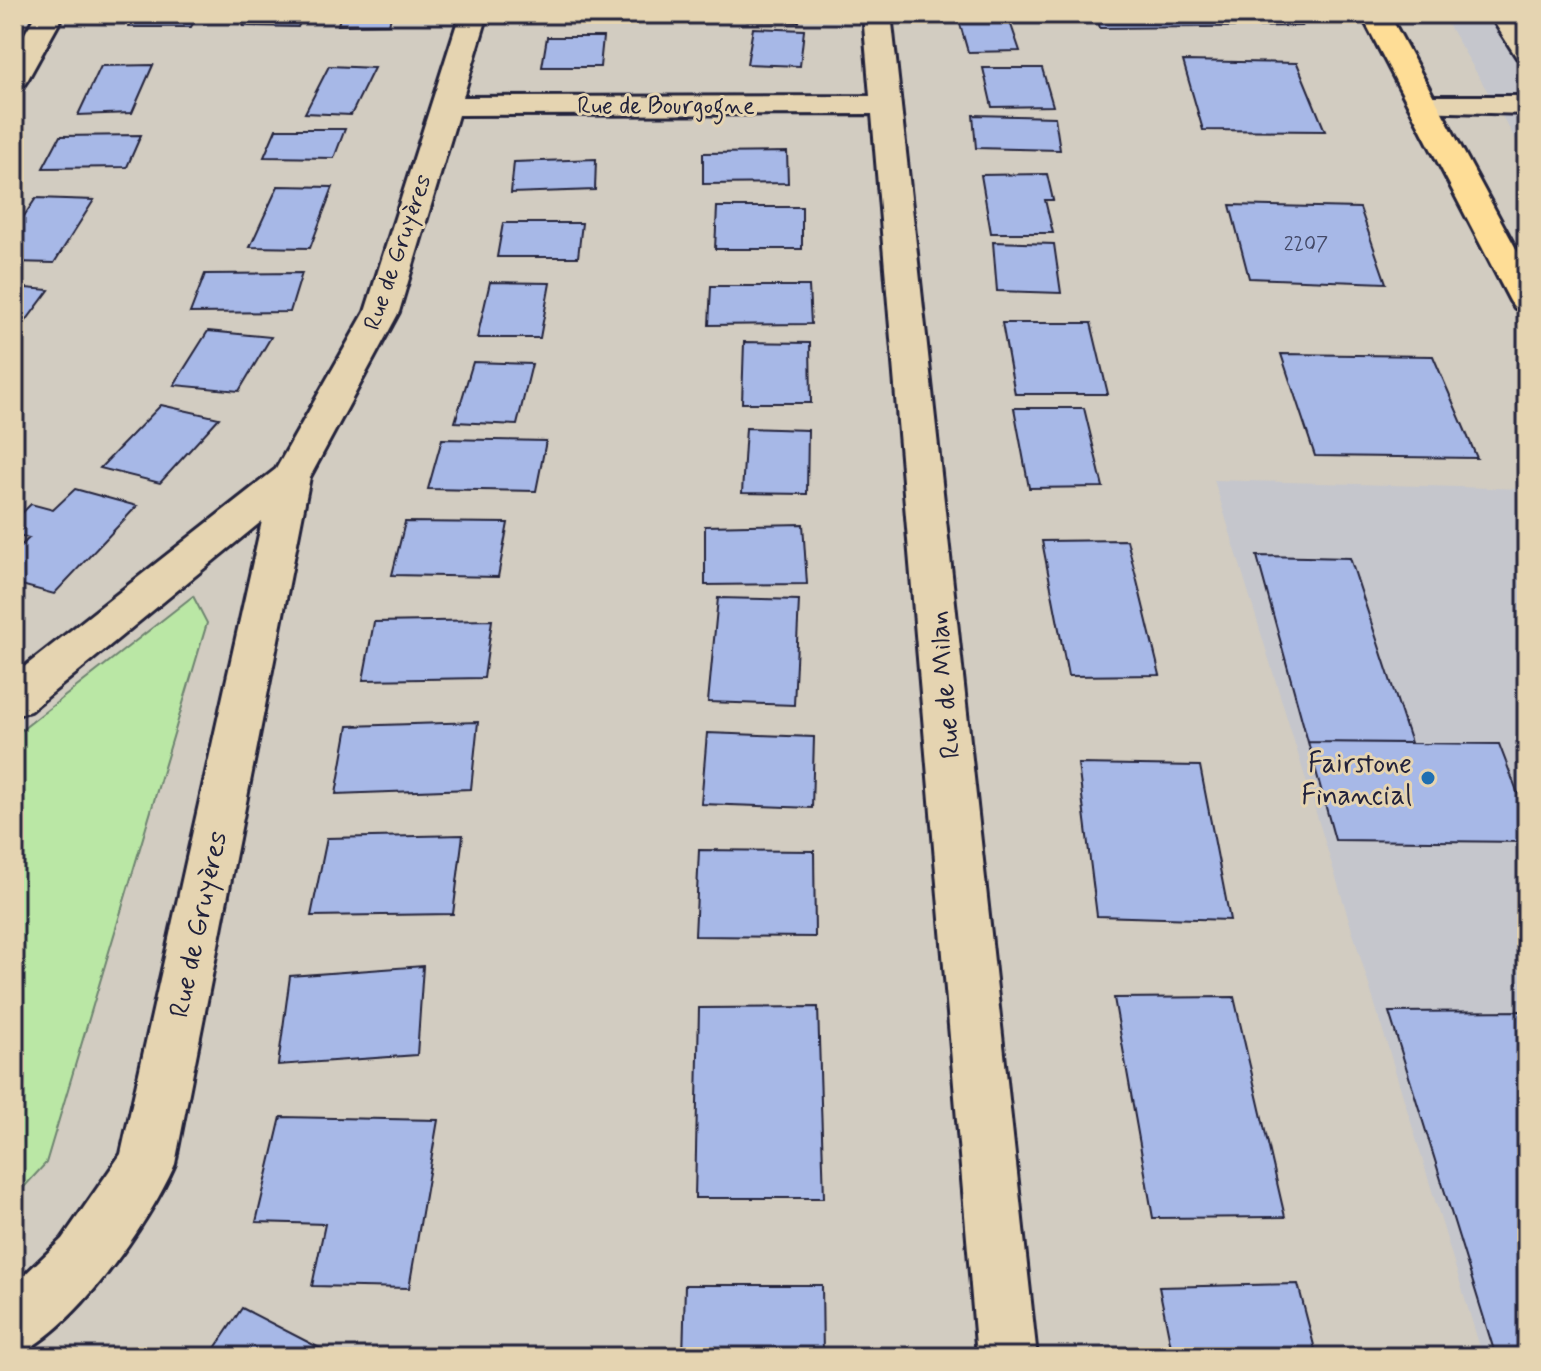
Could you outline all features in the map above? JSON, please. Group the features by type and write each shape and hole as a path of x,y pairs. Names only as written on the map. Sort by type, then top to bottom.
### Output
{"main road":[{"path":"1375,14 1527,301"}],"street":[{"path":"14,79 50,14"},
{"name":"Rue de Gruyères","path":"14,1326 83,1259 147,1164 291,477 382,312 474,14"},
{"name":"Rue de Milan","path":"877,14 1007,1357"},
{"path":"1503,14 1527,52"},
{"name":"Rue de Bourgogne","path":"446,106 887,105"},
{"path":"1423,105 1527,105"},
{"name":"Rue de Gruyères","path":"14,699 291,477"}],"shaded area":[{"path":"1442,14 1527,14 1527,159 1509,128"},
{"path":"1214,480 1527,489 1527,1357 1483,1357"}],"green space":[{"path":"193,596 207,623 46,1163 14,1198 14,736"}],"building":[{"path":"136,14 198,14 191,27 128,27"},
{"path":"249,14 304,14 298,27 243,26"},
{"path":"341,14 392,14 389,24 338,25"},
{"path":"747,14 800,14 799,22 747,21"},
{"path":"1096,14 1296,14 1302,26 1100,28"},
{"path":"1008,16 1020,51 968,52 958,17"},
{"path":"753,28 804,30 800,66 747,64"},
{"path":"547,37 603,37 600,67 542,67"},
{"path":"1183,61 1297,63 1325,131 1203,130"},
{"path":"153,65 132,113 78,115 101,66"},
{"path":"329,66 374,68 351,115 305,113"},
{"path":"983,68 1042,68 1053,106 992,107"},
{"path":"973,115 1055,117 1060,150 976,148"},
{"path":"276,129 345,129 334,158 264,157"},
{"path":"141,135 127,167 43,168 60,136"},
{"path":"787,152 788,183 703,184 703,153"},
{"path":"596,159 595,190 511,193 514,162"},
{"path":"1047,174 1053,200 1045,200 1053,233 991,233 981,175"},
{"path":"278,186 333,187 310,248 250,247"},
{"path":"36,198 94,200 54,263 14,262 14,231"},
{"path":"1230,205 1360,208 1386,283 1249,278"},
{"path":"717,207 802,207 802,249 715,249"},
{"path":"503,223 582,223 578,257 497,257"},
{"path":"993,242 1054,244 1061,293 997,291"},
{"path":"302,273 290,312 190,313 205,274"},
{"path":"490,282 550,283 540,338 477,338"},
{"path":"711,286 809,286 811,324 709,325"},
{"path":"14,287 49,290 14,337"},
{"path":"1002,323 1091,323 1108,394 1015,394"},
{"path":"208,331 271,337 239,391 174,385"},
{"path":"744,342 810,343 811,403 742,403"},
{"path":"1281,354 1433,356 1477,458 1315,456"},
{"path":"473,362 532,364 517,425 455,422"},
{"path":"161,405 219,418 160,483 100,468"},
{"path":"1014,408 1084,408 1103,487 1029,488"},
{"path":"746,428 808,430 807,494 742,493"},
{"path":"442,439 546,441 536,491 428,489"},
{"path":"75,489 137,506 54,594 14,583 14,553 29,538 14,534 14,521 31,504 53,510"},
{"path":"405,522 508,523 498,577 392,575"},
{"path":"803,524 807,584 705,585 705,526"},
{"path":"1127,540 1160,675 1068,676 1042,541"},
{"path":"1257,556 1350,558 1411,743 1308,742"},
{"path":"718,598 799,600 794,705 708,702"},
{"path":"492,620 484,678 363,680 374,622"},
{"path":"478,722 471,789 336,794 348,726"},
{"path":"707,733 814,737 812,808 701,804"},
{"path":"1308,742 1499,744 1527,817 1527,842 1335,840"},
{"path":"1078,764 1200,766 1230,920 1097,916"},
{"path":"463,835 453,914 311,916 327,838"},
{"path":"699,850 814,851 815,937 695,936"},
{"path":"423,966 417,1055 278,1065 290,976"},
{"path":"1234,997 1285,1217 1153,1218 1114,998"},
{"path":"818,1007 824,1198 695,1198 699,1008"},
{"path":"1527,1011 1527,1357 1496,1357 1389,1012"},
{"path":"281,1117 438,1120 409,1288 312,1286 325,1224 256,1222"},
{"path":"1298,1284 1317,1357 1173,1357 1159,1287"},
{"path":"685,1285 822,1285 823,1357 683,1357"},
{"path":"242,1308 337,1357 209,1357"}],"place":[{"name":"Fairstone Financial","path":"1428,778"}]}
